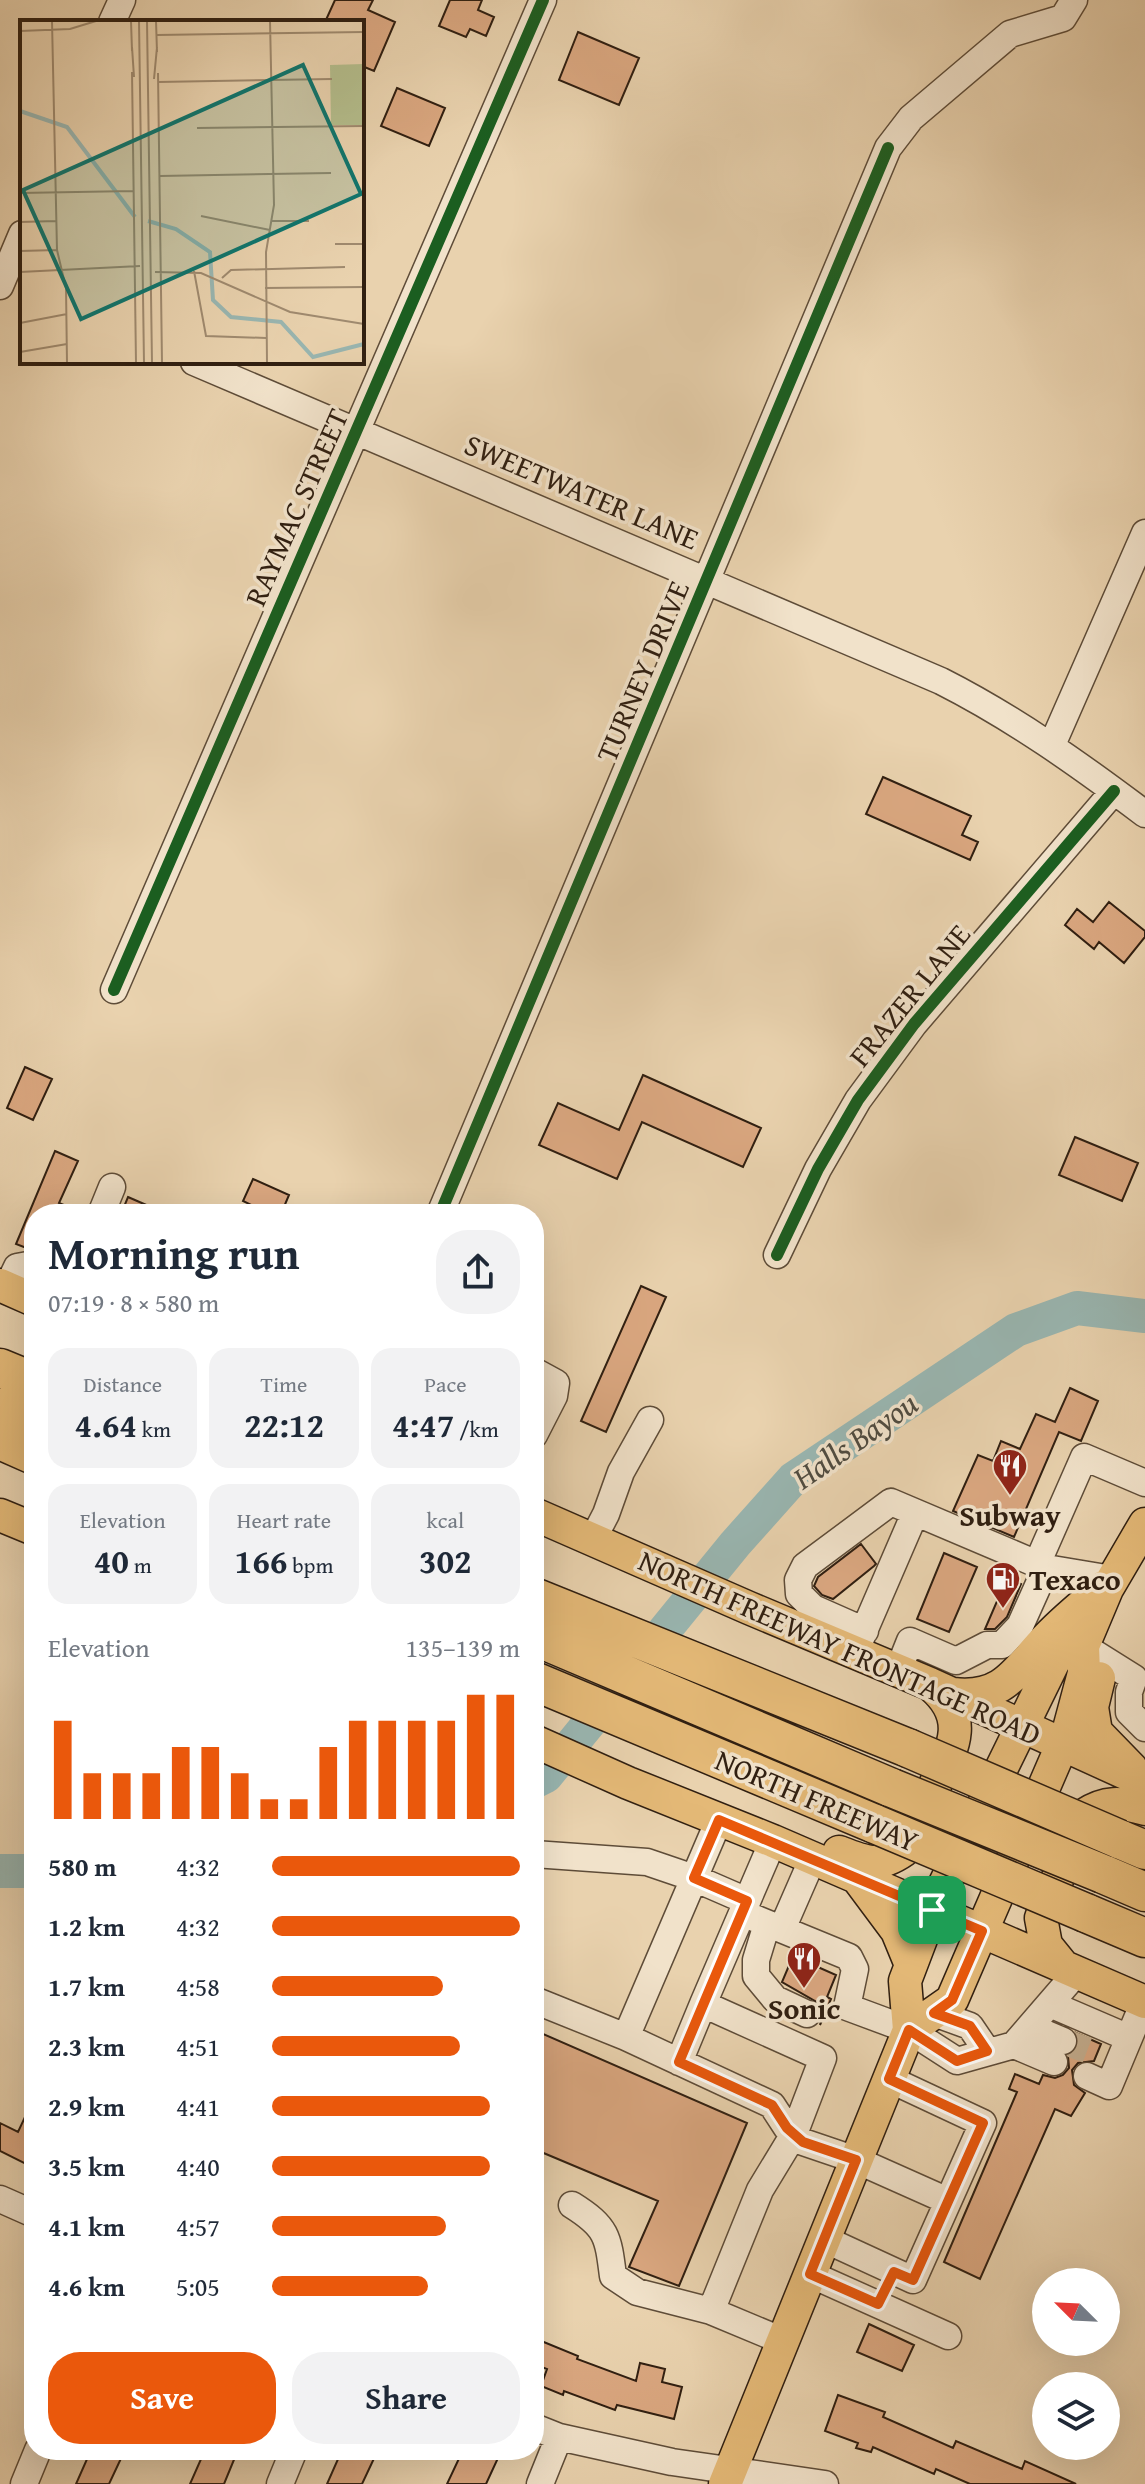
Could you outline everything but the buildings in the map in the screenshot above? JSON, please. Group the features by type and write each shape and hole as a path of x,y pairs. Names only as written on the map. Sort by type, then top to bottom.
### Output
{"highway":[{"path":"0,1368 24,1378"},
{"path":"0,1408 24,1418"},
{"path":"0,1440 24,1451"},
{"name":"NORTH FREEWAY","path":"544,1614 705,1666 908,1748 1132,1845"},
{"name":"NORTH FREEWAY","path":"544,1615 677,1696 1145,1892"},
{"name":"NORTH FREEWAY","path":"544,1685 1145,1938"}],"main road":[{"path":"0,1515 24,1525"},
{"name":"NORTH FREEWAY FRONTAGE ROAD","path":"544,1518 749,1608 860,1642 898,1671 1021,1726 1143,1790"},
{"path":"728,2477 889,2079 921,2021 952,2000 1062,1746 1107,1589 1145,1524"},
{"path":"628,1783 740,1809 857,1859 873,1863 890,1860 904,1850 953,1748 954,1719 940,1689 981,1694 1010,1681 1034,1631 1107,1589"},
{"path":"921,2021 905,1981 932,1910 1056,1657 1091,1651"},
{"path":"1070,1969 1046,1945 1041,1918 1084,1815 1097,1806 1120,1802 1143,1790 1129,1764 1096,1732 1092,1707 1098,1685 1091,1651"},
{"path":"544,1745 1145,2002"},
{"path":"857,1878 897,1931 911,1965"}],"street":[{"path":"113,20 122,0"},
{"name":"RAYMAC STREET","path":"114,990 543,0"},
{"name":"TURNEY DRIVE","path":"444,1204 888,148 911,118 1010,34 1063,18 1074,0"},
{"path":"6,285 20,240"},
{"name":"SWEETWATER LANE","path":"199,364 941,681 991,706 1052,745 1145,814"},
{"path":"1052,745 1145,533"},
{"name":"FRAZER LANE","path":"777,1255 818,1169 858,1100 914,1024 1114,791"},
{"path":"105,1204 112,1187"},
{"path":"14,1291 17,1267 24,1266"},
{"path":"544,1376 556,1383 554,1396 544,1416"},
{"path":"593,1539 621,1472 650,1420"},
{"path":"1034,1631 1042,1566 1084,1457 1145,1483"},
{"path":"915,1513 860,1642 799,1594 798,1580 805,1566 891,1502 1042,1566 1107,1589"},
{"path":"898,1671 910,1641 956,1661 987,1645 1002,1645 1034,1631 1091,1651 1140,1677 1129,1692 1129,1712 1145,1728"},
{"path":"626,2037 719,1820"},
{"path":"679,2062 773,1841"},
{"path":"544,1855 647,1862 694,1878 744,1907 770,1932 849,1957 855,1969 847,2007 839,2018 815,2016 775,1999 756,1976 770,1932 813,1858"},
{"path":"847,2007 921,2021 957,2061 1022,2036 1050,2004 1070,1969"},
{"path":"1101,2065 1129,2038 1145,2002"},
{"path":"544,2004 626,2037 772,2105 803,2142 856,2160 948,2201"},
{"path":"703,2004 823,2058 794,2134 760,2190 711,2311"},
{"path":"1050,2004 1129,2038"},
{"path":"1022,2036 1059,2051"},
{"path":"824,2239 913,2280 983,2123 889,2079"},
{"path":"0,2199 24,2210"},
{"path":"572,2205 597,2221 610,2248 613,2276 637,2292 711,2311 783,2341"},
{"path":"878,2304 894,2272"},
{"path":"810,2274 948,2336"},
{"path":"544,2431 728,2477 825,2484"},
{"path":"540,2484 559,2437"},
{"path":"24,2484 34,2460"},
{"path":"280,2484 290,2460"}],"waterway":[{"name":"Halls Bayou","path":"544,1777 735,1544 793,1479 1016,1330 1077,1308 1145,1316"},
{"name":"Halls Bayou","path":"0,1871 24,1871"}],"tunnel":[{"path":"1063,2041 1097,2054"}],"cycle path":[{"path":"114,990 543,0"},
{"path":"444,1204 888,148"},
{"path":"777,1255 818,1169 858,1100 914,1024 1114,791"}],"place":[{"name":"Subway","path":"1010,1497"},
{"name":"Texaco","path":"1003,1610"},
{"name":"Sonic","path":"804,1990"}],"route":[{"path":"719,1820 932,1910 982,1931 952,2000 934,2013 970,2026 987,2051 957,2061 909,2030 889,2079 983,2123 913,2280 894,2272 878,2304 810,2274 856,2160 803,2142 787,2128 772,2105 679,2062 747,1901 694,1878 719,1820"}]}
